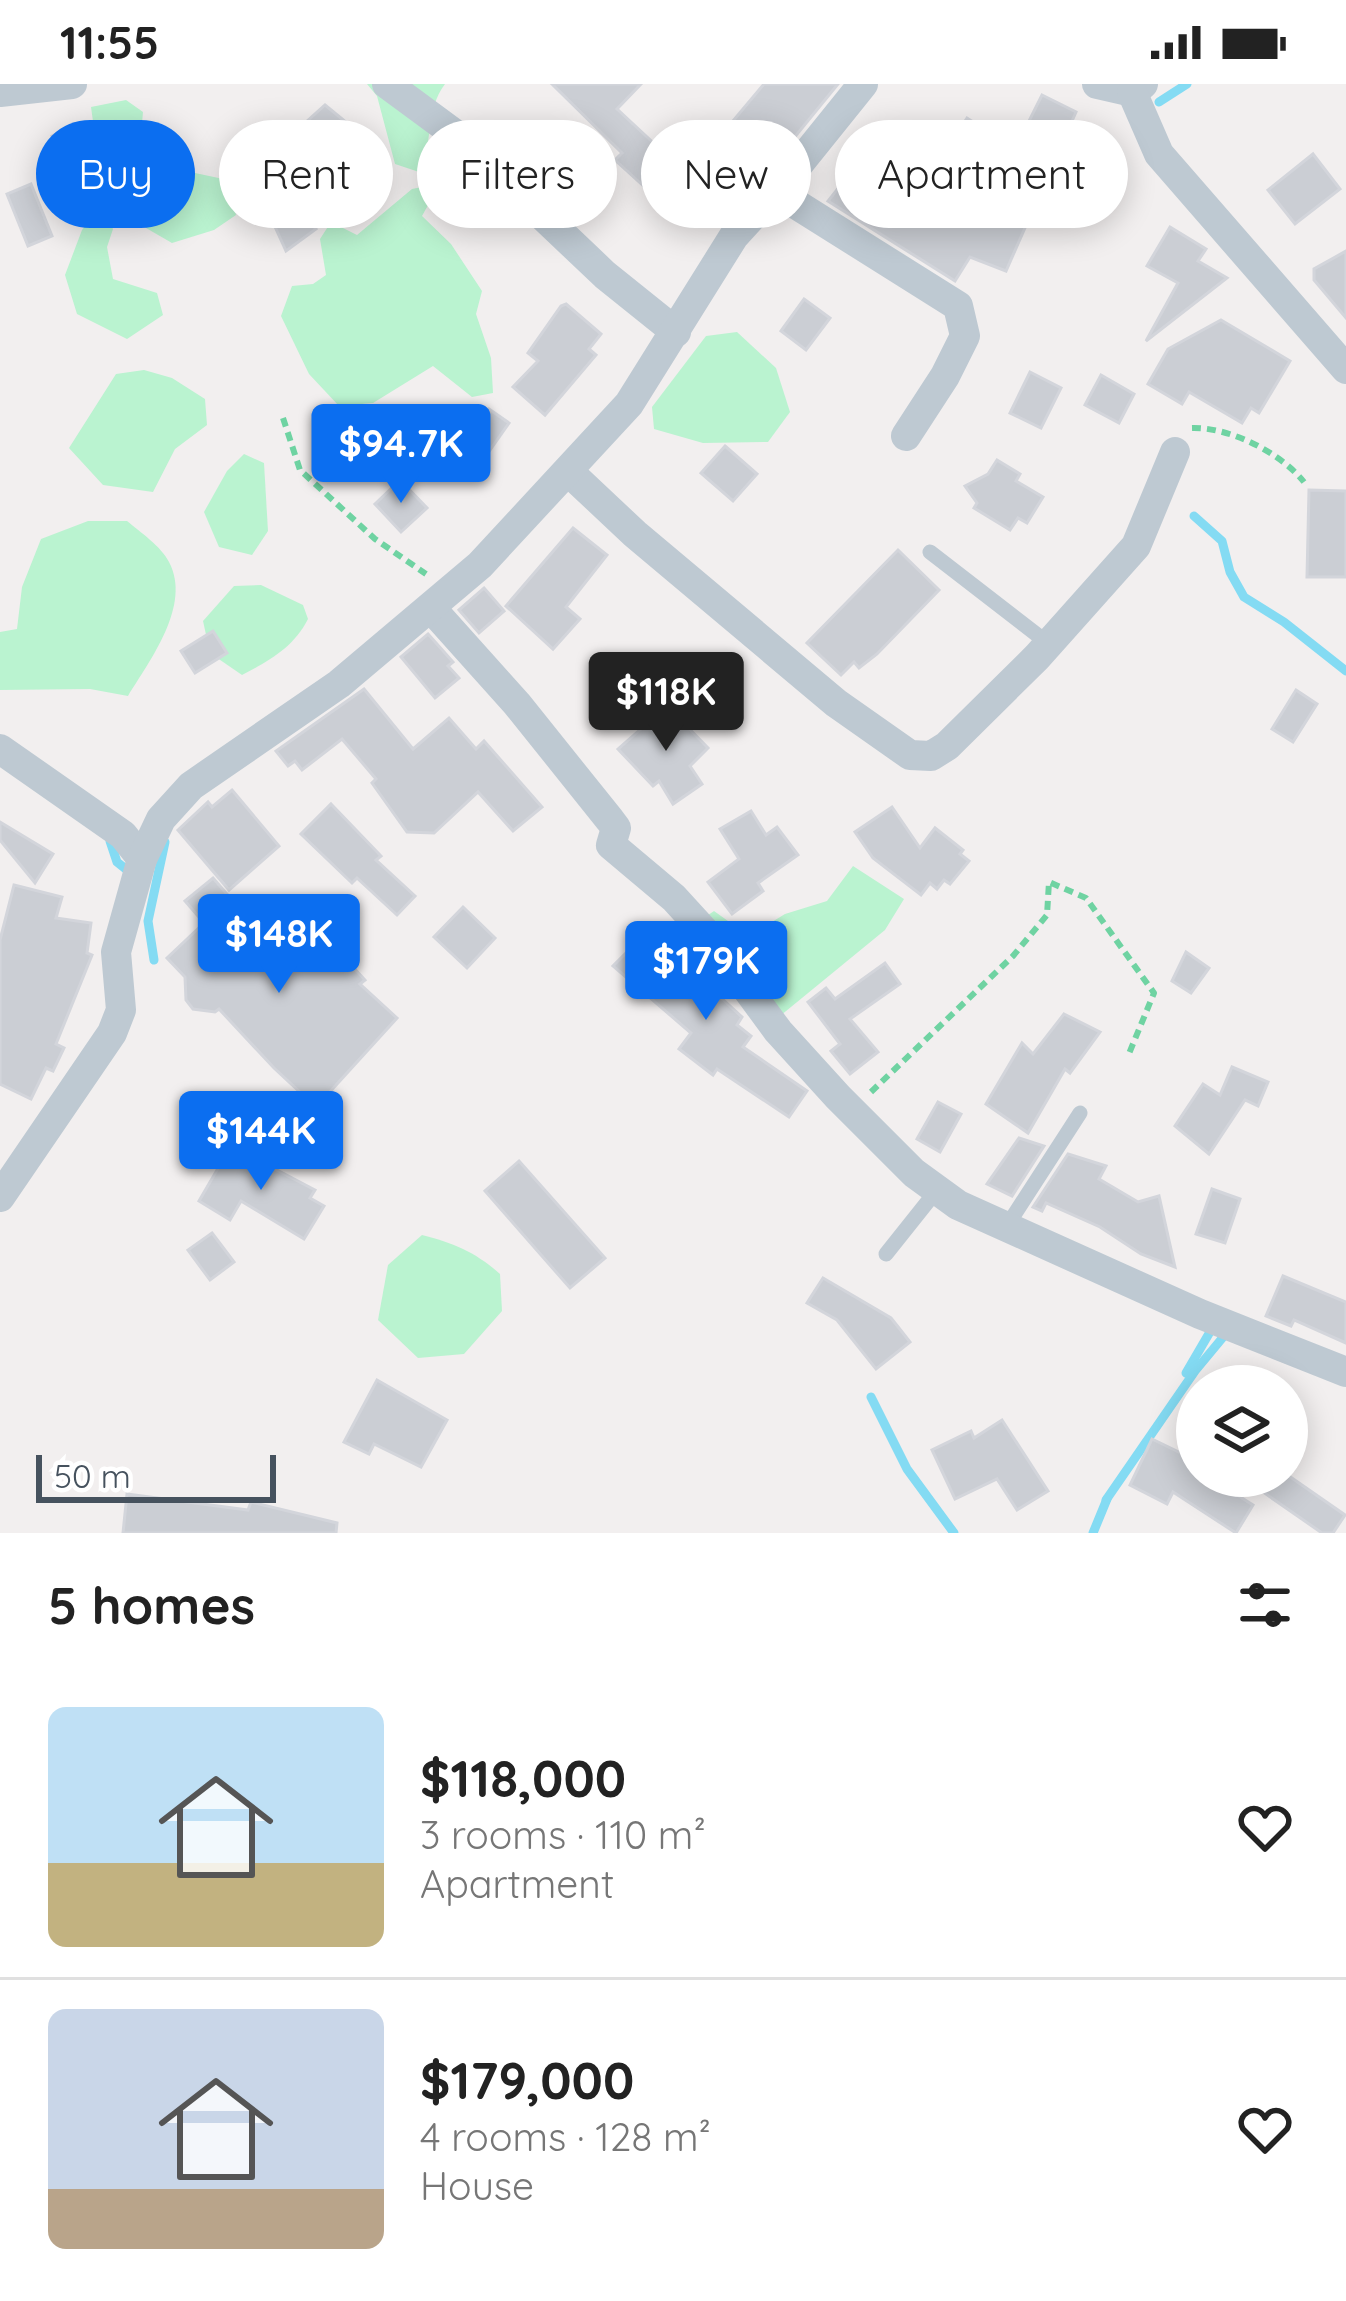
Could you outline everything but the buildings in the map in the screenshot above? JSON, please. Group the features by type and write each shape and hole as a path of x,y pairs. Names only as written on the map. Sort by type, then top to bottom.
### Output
{"street":[{"path":"0,92 72,84"},
{"path":"387,84 463,140 605,275 676,332"},
{"path":"811,147 863,84"},
{"path":"1096,84 1137,88 1159,154 1346,369"},
{"path":"811,214 958,306 965,337 906,436"},
{"path":"0,1197 112,1033 122,991 116,952 142,859 161,819 191,786 339,684 441,600 569,472 629,404 741,228"},
{"path":"569,472 836,704 910,755 931,756 947,746 1049,644 1136,546 1175,452"},
{"path":"441,600 616,827 611,845 674,898 706,933 778,1031 914,1173 1005,1229 1346,1372"},
{"path":"0,749 123,835 142,859"}],"lane":[{"path":"930,553 1049,644"},
{"path":"1005,1229 1044,1175 1053,1150 1080,1112"},
{"path":"886,1254 937,1190"}],"path":[{"path":"283,418 300,470 441,600"},
{"path":"1175,452 1187,428 1200,427 1232,436 1289,463 1304,482"},
{"path":"852,1111 1013,956 1047,915 1049,882 1086,898 1154,993 1128,1056"}],"green space":[{"path":"367,84 445,84 432,120 417,120 417,171 395,164 393,120 383,120 377,96"},
{"path":"126,100 143,112 142,120 93,120 91,107"},
{"path":"195,173 219,178 219,227 172,243 146,228 195,228"},
{"path":"417,188 417,228 434,228 451,244 482,291 476,314 491,358 493,393 472,397 433,366 373,403 339,406 309,374 281,316 292,286 313,284 326,275 320,239 327,228 343,228 357,235 365,228 393,228 393,205"},
{"path":"112,228 107,247 113,279 157,293 163,315 127,339 77,314 65,275 82,230"},
{"path":"737,332 776,368 790,412 768,442 703,443 654,429 652,407 706,336"},
{"path":"144,370 172,378 205,399 207,425 175,449 153,492 103,485 69,448 116,374"},
{"path":"244,454 264,463 268,531 252,555 219,547 204,512 227,471"},
{"path":"88,521 127,521 169,562 175,596 157,649 128,696 90,689 0,690 0,632 17,629 22,587 41,539"},
{"path":"261,585 303,605 308,619 288,645 242,675 210,653 203,621 234,586"},
{"path":"853,866 904,899 885,930 780,1016 698,922 714,911 749,936 785,914 827,901"},
{"path":"422,1235 464,1249 500,1274 502,1311 464,1354 418,1358 378,1320 388,1265"}],"waterway":[{"path":"1159,102 1187,84"},
{"path":"1194,516 1222,541 1230,572 1244,597 1346,671"},
{"path":"110,841 117,862 132,874"},
{"path":"154,960 148,921 165,842"},
{"path":"1191,1365 1214,1325"},
{"path":"1106,1500 1229,1330"},
{"path":"871,1397 907,1469 954,1533"},
{"path":"1093,1533 1107,1499"}]}
